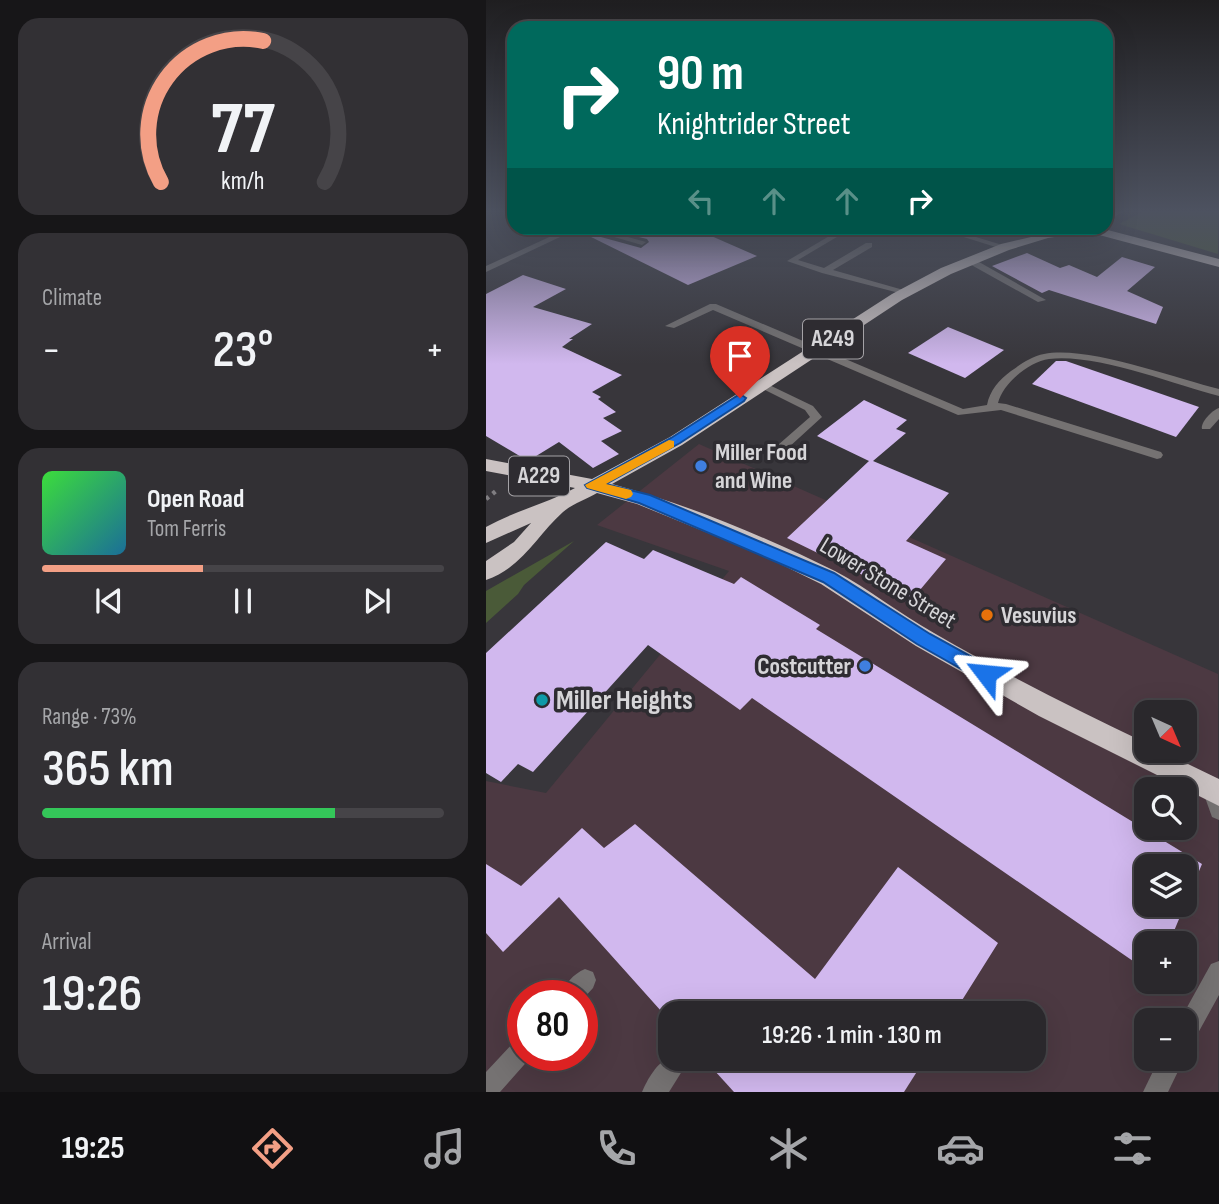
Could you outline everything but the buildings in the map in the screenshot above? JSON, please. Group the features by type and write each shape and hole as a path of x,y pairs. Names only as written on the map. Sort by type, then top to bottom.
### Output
{"highway":[{"name":"A249","path":"486,536 506,524 556,507 676,440 904,293 965,262"},
{"name":"A229","path":"486,466 592,485"},
{"name":"Lower Stone Street","path":"592,485 644,499 828,578 935,646 1216,798"},
{"name":"A249","path":"486,572 521,547 556,507"}],"street":[{"path":"794,262 904,293"},
{"path":"825,271 840,262"},
{"path":"973,262 1041,300"},
{"path":"670,326 713,306 962,413 1002,406 1157,455"},
{"path":"992,408 993,396 1009,378 1029,363 1048,356 1068,356 1115,365 1219,393"},
{"path":"761,384 809,408 816,417 784,445"},
{"path":"1206,427 1219,411"},
{"path":"1197,1012 1219,972"},
{"path":"486,1090 507,1067"},
{"path":"654,1092 670,1071"},
{"path":"1155,1092 1166,1071"}],"shaded area":[{"path":"699,444 1218,674 1218,1092 486,1092 486,781 546,793 729,571 597,525"}],"green space":[{"path":"574,541 524,585 518,594 486,623 486,591"}],"slow traffic":[{"path":"626,494 592,485 669,444"}],"place":[{"name":"Miller Food and Wine","path":"701,466"},
{"name":"Vesuvius","path":"987,615"},
{"name":"Costcutter","path":"865,666"},
{"name":"Miller Heights","path":"542,700"}],"route":[{"path":"740,398 676,440 592,485 644,499 769,550 828,578 924,639 986,674"}]}
